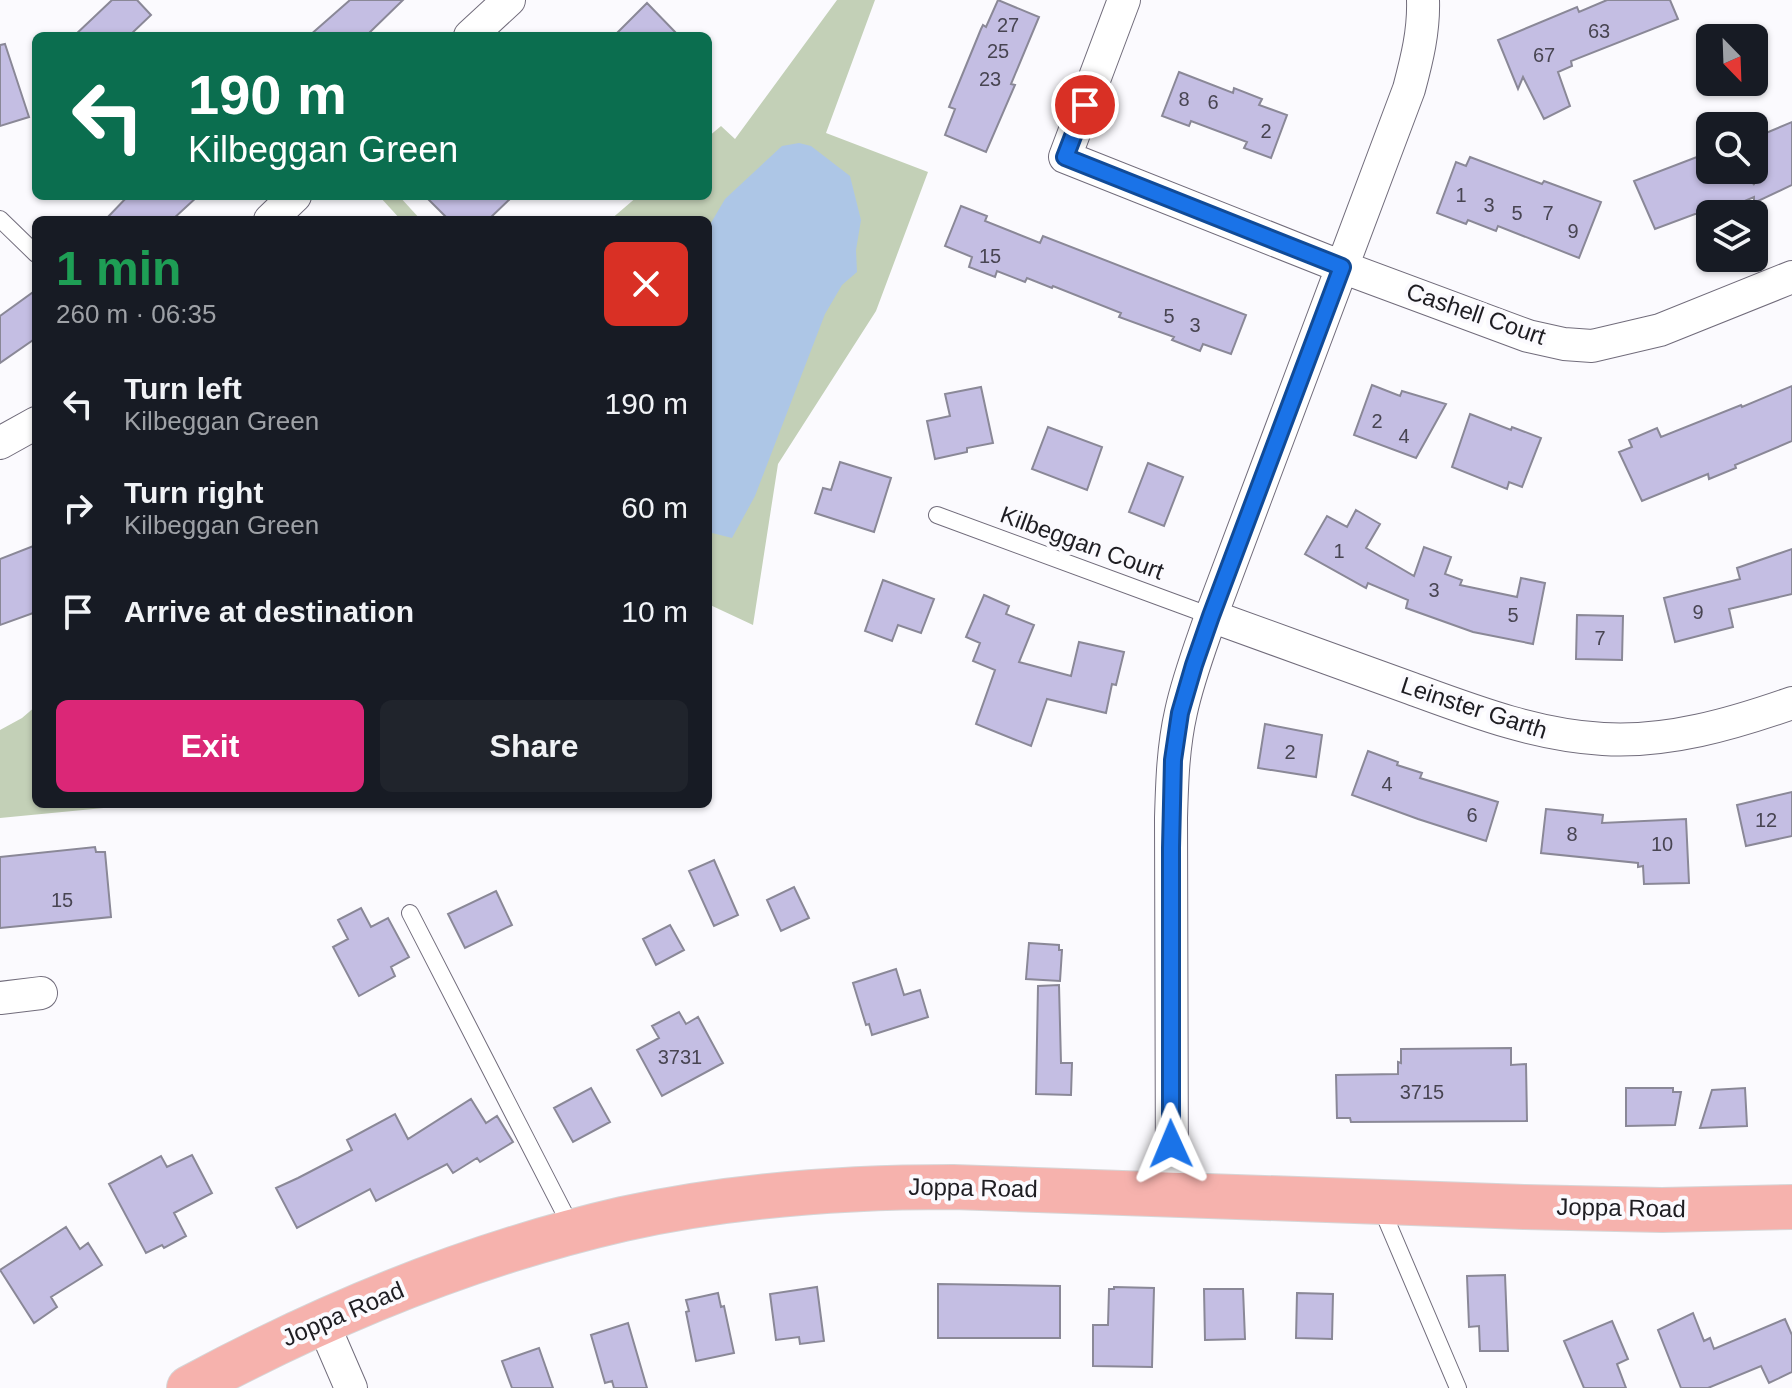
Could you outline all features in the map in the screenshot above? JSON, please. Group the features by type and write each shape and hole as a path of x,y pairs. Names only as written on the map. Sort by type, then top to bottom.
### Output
{"main road":[{"name":"Joppa Road","path":"189,1388 322,1321 513,1249 624,1219 755,1197 939,1187 1662,1210 1792,1207"}],"street":[{"path":"474,32 509,0"},
{"name":"Cashell Court","path":"1124,0 1065,157 1342,267 1528,336 1564,344 1592,346 1660,330 1792,277"},
{"path":"1172,1194 1171,833 1173,760 1180,713 1211,616 1409,89 1422,35 1423,0"},
{"path":"274,216 291,200"},
{"path":"0,443 32,425"},
{"name":"Leinster Garth","path":"1211,616 1500,720 1558,735 1605,739 1655,738 1717,726 1792,703"},
{"path":"0,998 41,993"},
{"path":"322,1321 351,1388"}],"lane":[{"path":"0,219 32,250"},
{"name":"Kilbeggan Court","path":"937,515 1211,616"},
{"path":"410,913 574,1232"},
{"path":"1379,1202 1458,1388"}],"green space":[{"path":"837,0 875,0 826,133 928,172 876,311 778,464 753,625 712,606 712,216 615,216 633,200 712,200 712,134 721,126 735,139"},
{"path":"383,200 403,200 417,216 397,216"},
{"path":"32,709 32,808 104,808 0,818 0,730"}],"water":[{"path":"799,143 811,146 850,176 861,220 856,250 857,272 842,285 825,314 755,496 732,538 712,533 712,221 725,199 782,146"}],"building":[{"path":"112,0 137,0 151,15 133,32 78,32"},
{"path":"350,0 403,0 370,32 314,32"},
{"path":"998,0 1039,17 1011,84 1015,85 986,152 945,135 955,109 949,107 981,29 983,25 986,27"},
{"path":"1607,0 1670,0 1678,19 1571,61 1572,66 1558,72 1570,106 1544,119 1523,77 1518,89 1498,40 1577,7 1579,12"},
{"path":"647,3 675,32 618,32"},
{"path":"5,44 29,117 0,126 0,45"},
{"path":"1179,72 1233,93 1234,88 1262,99 1259,105 1287,115 1271,158 1244,148 1247,142 1191,121 1189,126 1162,116"},
{"path":"1792,122 1792,185 1760,200 1754,200 1754,197 1747,200 1696,200 1696,214 1655,229 1634,181 1696,157 1696,184 1768,184 1768,132"},
{"path":"1470,157 1601,202 1579,258 1498,226 1496,231 1437,213 1456,162 1466,166"},
{"path":"124,200 194,200 176,216 109,216"},
{"path":"429,200 509,200 492,216 445,216"},
{"path":"961,206 987,216 985,221 1040,243 1043,236 1246,315 1231,354 1203,344 1200,351 1172,340 1174,337 1119,317 1121,313 1053,286 1027,278 1025,282 997,271 995,277 969,267 972,257 945,246"},
{"path":"32,293 32,341 0,363 0,316"},
{"path":"1372,385 1400,396 1402,391 1446,404 1416,458 1354,435"},
{"path":"1792,386 1792,441 1709,479 1708,474 1642,501 1619,452 1632,447 1629,440 1657,428 1661,437"},
{"path":"981,387 993,443 935,459 927,421 950,416 945,394"},
{"path":"1470,414 1541,438 1522,487 1509,482 1507,489 1452,467"},
{"path":"1048,427 1102,447 1087,490 1032,469"},
{"path":"840,462 891,478 874,532 815,513 823,488 831,490"},
{"path":"1148,463 1183,477 1164,526 1129,512"},
{"path":"1356,510 1380,524 1366,548 1414,576 1424,547 1451,557 1445,574 1462,580 1460,585 1517,597 1521,578 1545,583 1533,644 1473,632 1406,608 1408,600 1368,583 1366,588 1305,554 1327,516 1347,527"},
{"path":"32,547 32,613 0,625 0,559"},
{"path":"1792,549 1792,594 1729,609 1733,627 1675,642 1664,598 1740,579 1737,568"},
{"path":"883,580 934,599 921,633 898,625 892,641 865,631"},
{"path":"984,595 1009,606 1006,614 1034,625 1019,662 1071,676 1079,642 1124,652 1116,685 1112,684 1106,713 1047,699 1031,746 976,724 995,670 973,661 980,643 966,637"},
{"path":"1577,615 1623,616 1622,660 1576,659"},
{"path":"1265,724 1322,735 1316,777 1258,768"},
{"path":"1368,751 1422,773 1420,778 1498,802 1486,841 1352,795"},
{"path":"1792,792 1792,836 1746,846 1737,805"},
{"path":"1546,809 1603,815 1602,823 1686,819 1689,883 1644,884 1643,866 1638,867 1638,863 1541,853"},
{"path":"95,847 96,852 105,852 111,917 0,928 0,857"},
{"path":"714,860 738,915 714,926 689,871"},
{"path":"794,887 809,918 781,931 767,900"},
{"path":"496,891 512,925 465,948 448,914"},
{"path":"361,908 371,927 388,918 409,957 391,967 395,976 359,996 333,947 348,939 338,920"},
{"path":"670,925 684,950 656,965 643,939"},
{"path":"1029,943 1059,945 1059,950 1062,950 1060,981 1026,979"},
{"path":"896,969 904,995 920,990 928,1017 872,1035 853,983"},
{"path":"1059,985 1061,1063 1072,1063 1071,1095 1036,1094 1038,986"},
{"path":"679,1012 686,1024 698,1017 723,1063 662,1096 637,1050 659,1038 652,1026"},
{"path":"1511,1048 1511,1065 1526,1064 1527,1121 1351,1122 1350,1118 1337,1118 1336,1075 1398,1074 1401,1049"},
{"path":"591,1088 610,1122 573,1142 554,1108"},
{"path":"1626,1088 1673,1088 1673,1092 1681,1092 1675,1125 1626,1126"},
{"path":"1745,1088 1747,1126 1700,1128 1712,1090"},
{"path":"471,1099 486,1123 497,1116 513,1142 480,1162 477,1158 453,1173 447,1164 376,1201 370,1189 297,1228 276,1188 352,1150 347,1140 395,1114 408,1139"},
{"path":"192,1155 212,1193 174,1213 186,1236 164,1248 162,1245 146,1253 109,1184 161,1156 167,1167"},
{"path":"66,1227 80,1249 88,1243 102,1265 51,1297 57,1307 34,1323 0,1270"},
{"path":"1505,1275 1508,1351 1480,1351 1479,1326 1469,1327 1467,1276"},
{"path":"938,1284 1060,1286 1060,1338 938,1338"},
{"path":"817,1287 824,1341 800,1344 799,1337 776,1340 770,1294"},
{"path":"1154,1288 1152,1367 1093,1366 1093,1325 1108,1325 1109,1289"},
{"path":"1204,1289 1243,1289 1245,1339 1205,1340"},
{"path":"718,1293 721,1307 724,1306 734,1353 696,1361 686,1300"},
{"path":"1297,1293 1333,1294 1332,1339 1296,1338"},
{"path":"1693,1313 1704,1341 1710,1338 1714,1349 1785,1319 1792,1335 1792,1372 1769,1383 1761,1366 1708,1388 1681,1388 1658,1330"},
{"path":"1612,1321 1628,1359 1617,1364 1626,1388 1584,1388 1564,1341"},
{"path":"628,1323 647,1388 614,1388 612,1381 605,1383 591,1335"},
{"path":"539,1348 553,1388 512,1388 502,1361"}],"route":[{"path":"1085,105 1065,157 1342,267 1211,616 1180,713 1173,760 1171,818 1171,1144"}]}
